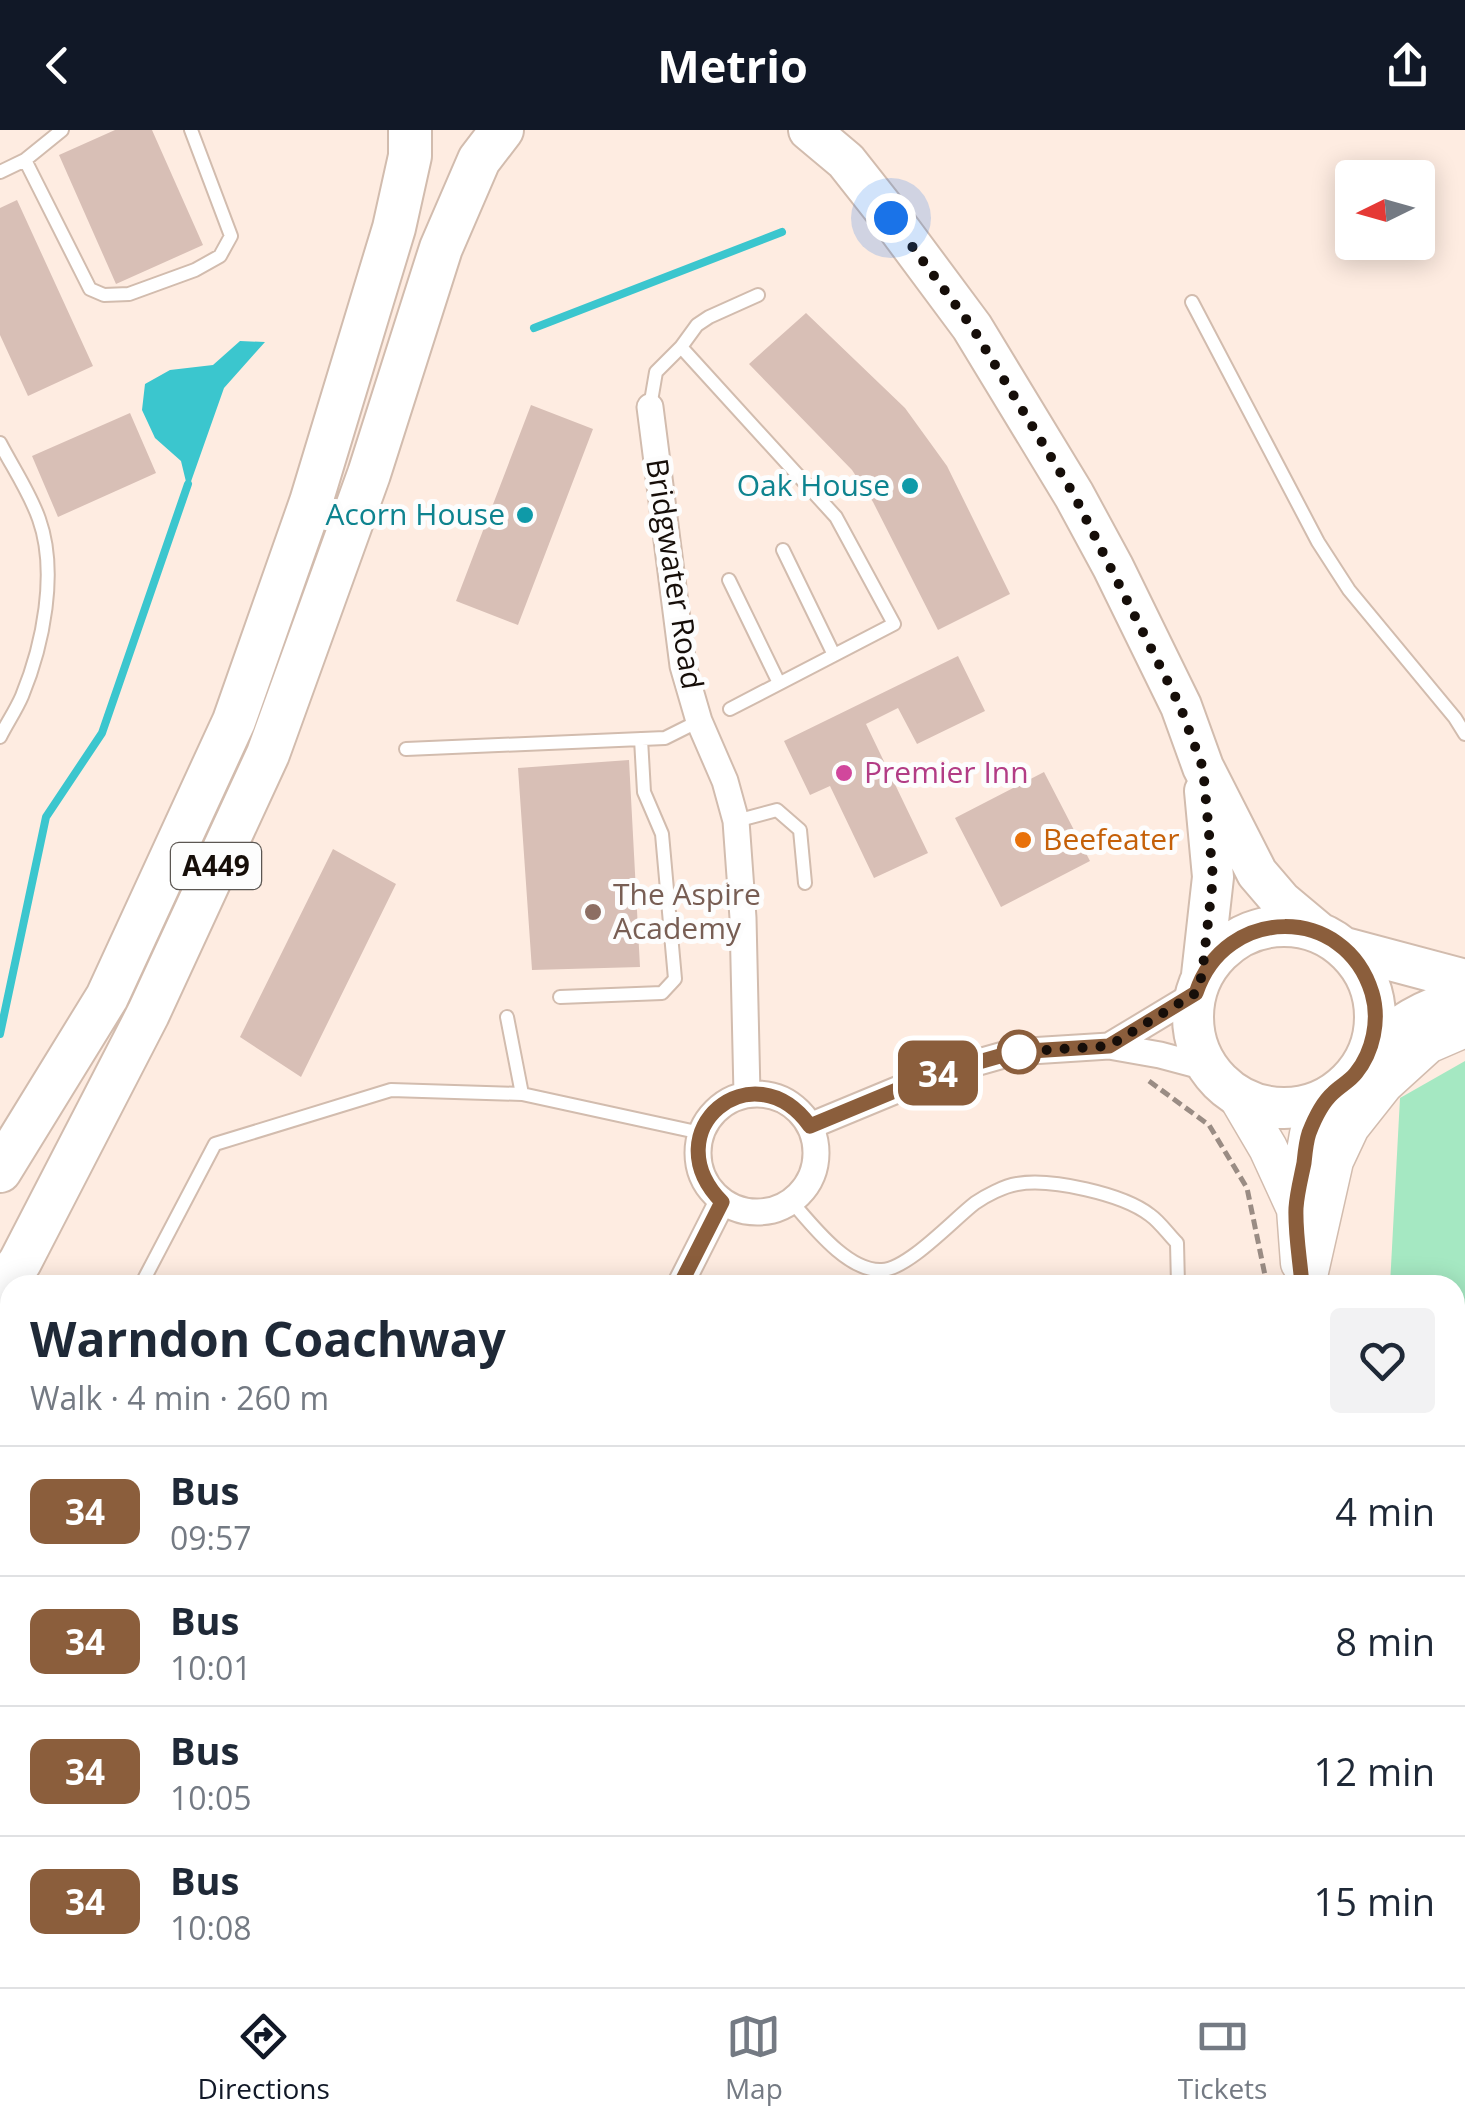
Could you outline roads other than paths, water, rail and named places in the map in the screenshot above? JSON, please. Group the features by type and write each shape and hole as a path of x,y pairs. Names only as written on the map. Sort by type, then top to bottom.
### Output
{"highway":[{"name":"A449","path":"0,1171 108,998 234,721 311,502 394,228 410,156 410,130"},
{"name":"A449","path":"11,1275 148,1014 268,754 368,474 441,248 478,160 502,130"}],"main road":[{"path":"809,130 838,146 972,327 1074,495 1180,706 1203,768 1257,873 1281,901 1363,970 1374,997 1375,1026 1368,1054"},
{"path":"1203,768 1213,878 1193,1004 1193,1034 1206,1068 1220,1085 1238,1098 1256,1104 1283,1108 1304,1105 1330,1095 1354,1076 1368,1054 1401,1024 1435,1006 1465,998"},
{"path":"1199,984 1223,948 1252,931 1284,925 1465,980"},
{"path":"1306,1275 1334,1162 1350,1126 1384,1084 1428,1044 1465,1028"},
{"path":"1303,1275 1296,1209 1309,1134 1330,1095"},
{"path":"1238,1098 1268,1148 1296,1209"}],"street":[{"name":"Bridgwater Road","path":"650,407 683,666 736,821 743,918 747,1094"},
{"path":"1109,1046 1199,984"},
{"path":"810,1126 933,1075 1014,1052 1109,1046 1160,1054 1206,1068"},
{"path":"747,1094 766,1094 799,1110 816,1144 816,1161 802,1192 792,1202 772,1211 738,1210 722,1202 700,1171 697,1152 708,1119 718,1107 747,1094"},
{"path":"685,1275 722,1202"}],"lane":[{"path":"0,172 25,160 62,130"},
{"path":"25,160 90,289 104,295 129,294 208,263 220,256 232,236 191,130"},
{"path":"650,407 656,372 698,325 758,294"},
{"path":"1192,302 1318,542 1349,590 1465,734"},
{"path":"682,347 836,517 894,624 730,709"},
{"path":"0,443 39,518 47,569 46,609 38,650 22,697 0,737"},
{"path":"783,550 834,655"},
{"path":"729,580 779,683"},
{"path":"406,749 665,738 699,721"},
{"path":"560,997 662,993 675,979 662,834 644,792 641,739"},
{"path":"736,821 777,810 800,830 805,883"},
{"path":"507,1017 522,1094"},
{"path":"146,1275 215,1144 391,1090 522,1094 701,1133"},
{"path":"792,1202 832,1248 864,1266 883,1271 910,1259 978,1201 1015,1184 1058,1184 1103,1193 1150,1214 1177,1243 1178,1275"}],"water":[{"path":"240,341 265,342 224,388 188,490 181,461 155,438 142,410 145,384 170,370 213,365"}],"waterway":[{"path":"534,328 782,232"},
{"path":"0,1034 46,817 102,733 188,484"}],"place":[{"name":"Oak House","path":"910,486"},
{"name":"Acorn House","path":"525,515"},
{"name":"Premier Inn","path":"844,773"},
{"name":"Beefeater","path":"1023,840"},
{"name":"The Aspire Academy","path":"593,912"}]}
